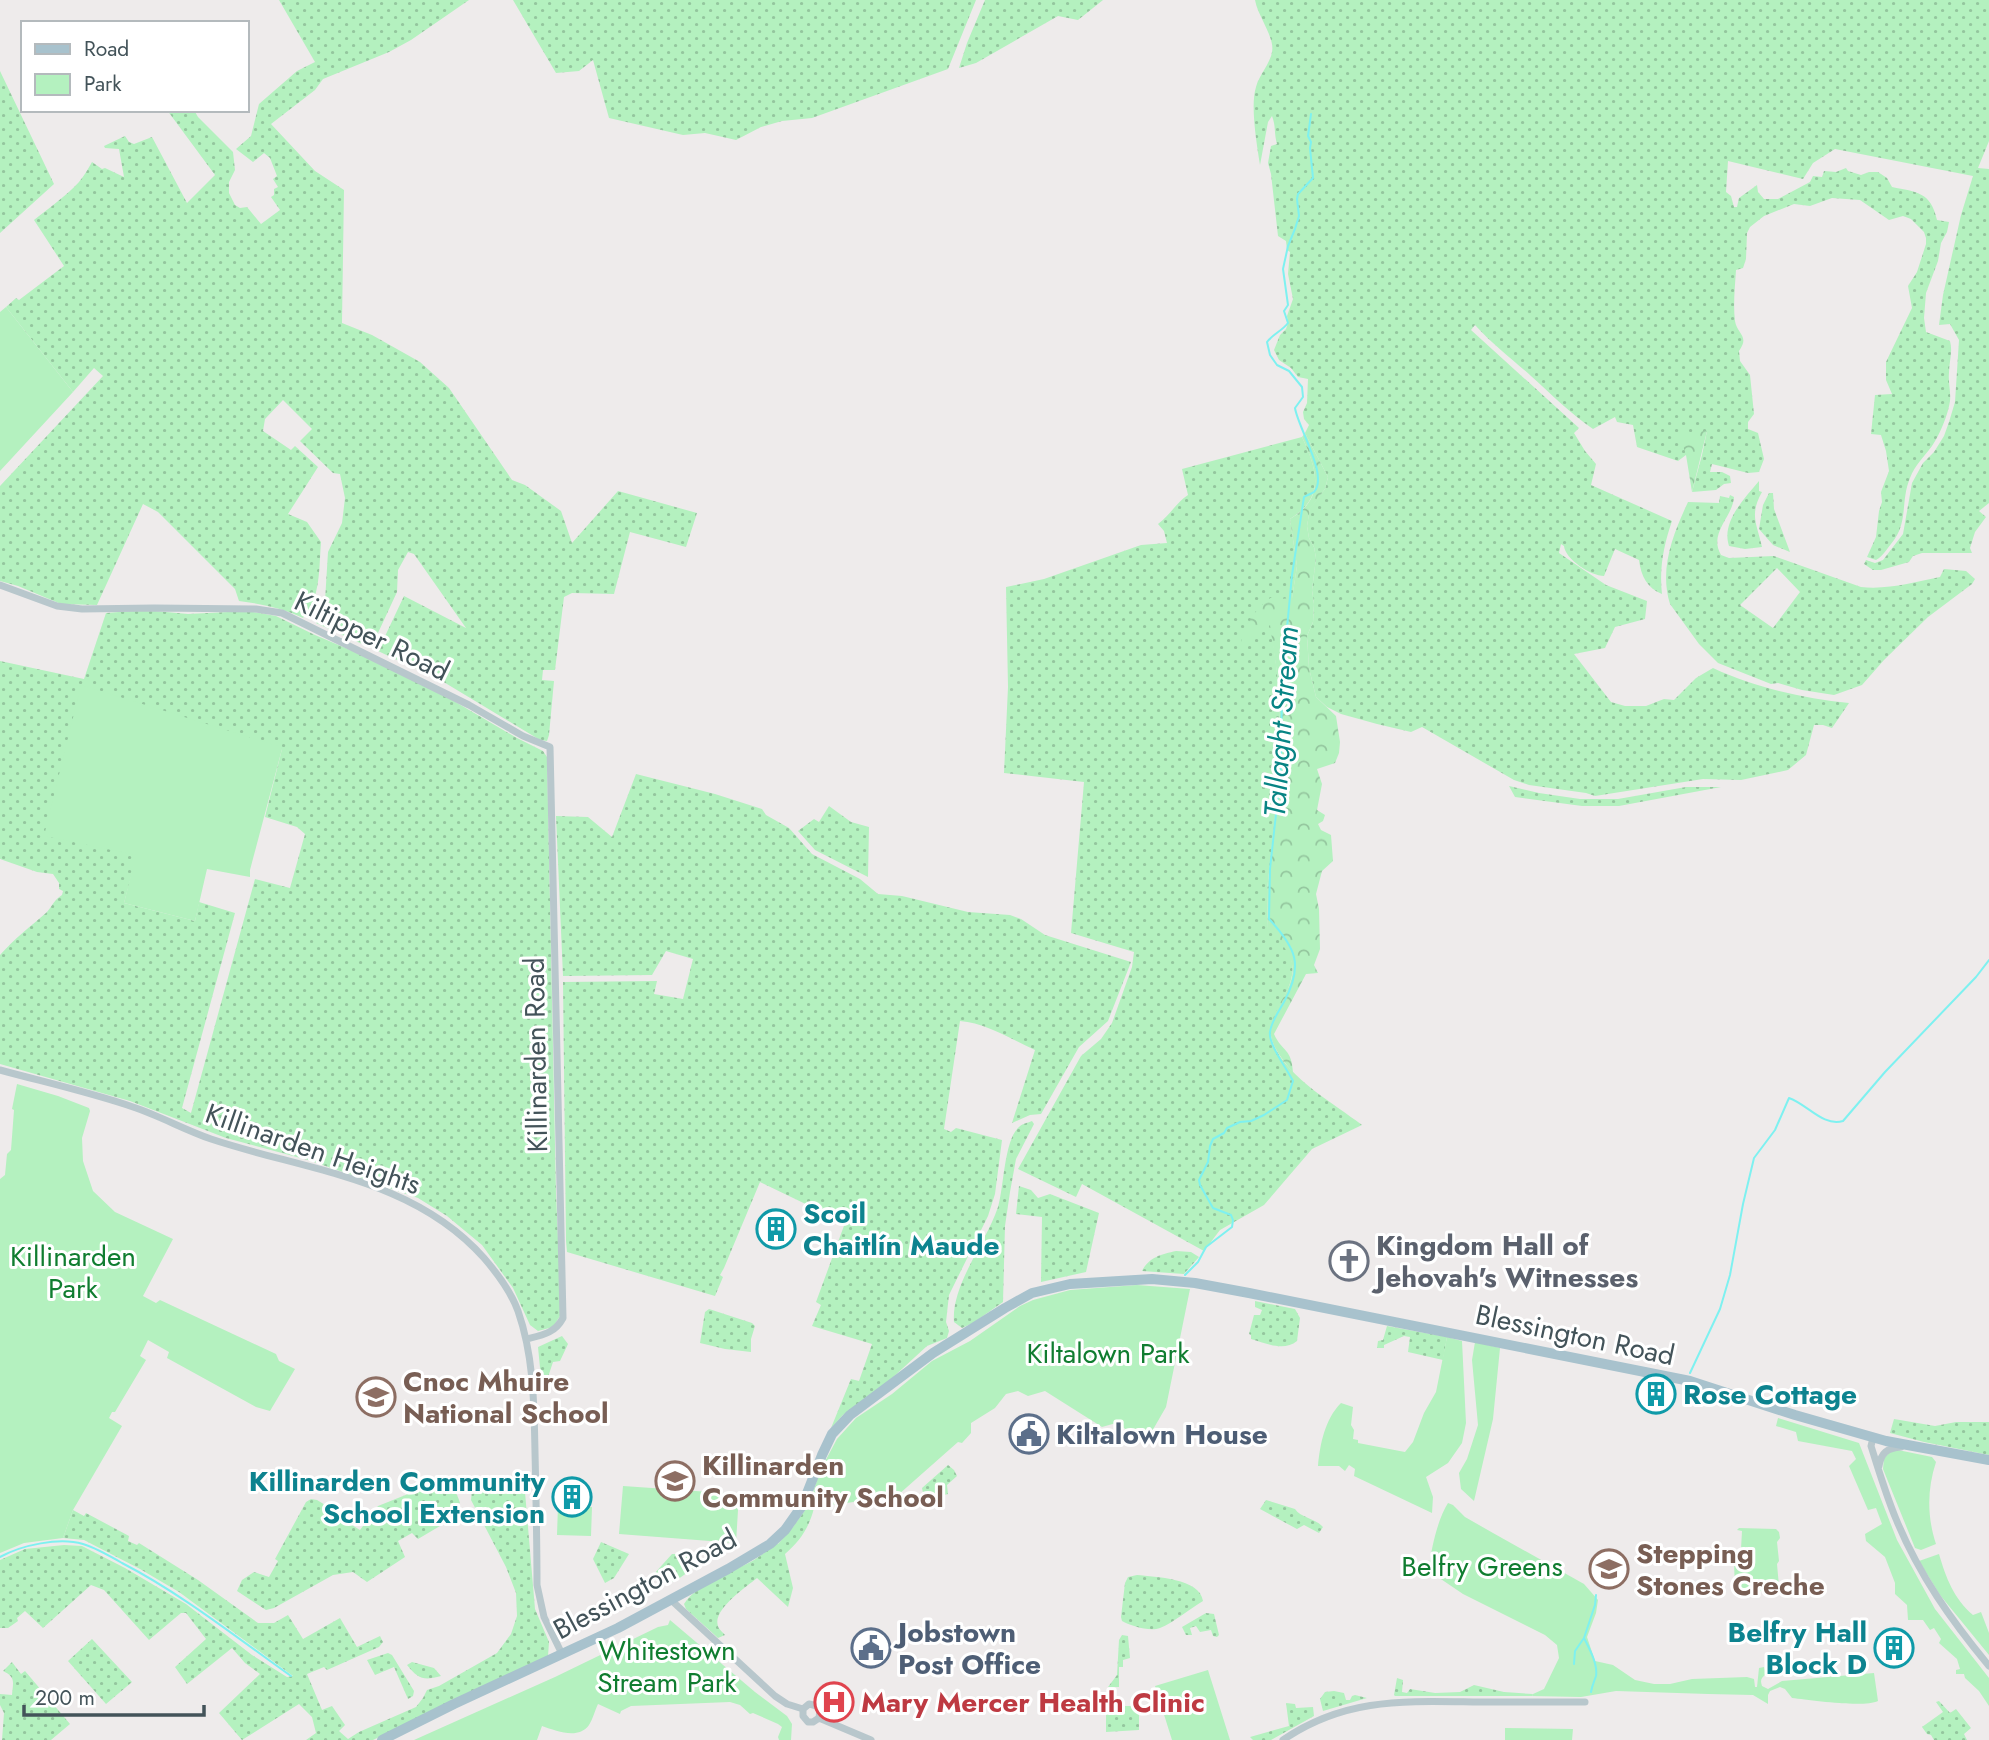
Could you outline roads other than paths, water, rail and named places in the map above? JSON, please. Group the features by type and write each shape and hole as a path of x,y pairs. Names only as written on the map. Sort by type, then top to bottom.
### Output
{"main road":[{"name":"Blessington Road","path":"382,1740 618,1628 770,1544 785,1530 802,1506 832,1434 850,1415 933,1353 1005,1308 1032,1293 1070,1284 1152,1279 1236,1290 1690,1381 1872,1437 1989,1460"}],"street":[{"name":"Kiltipper Road","path":"0,585 57,606 82,609 256,609 282,613 468,705 523,736 551,747"},
{"name":"Killinarden Road","path":"527,1339 553,1331 563,1318 551,747"},
{"name":"Killinarden Heights","path":"0,1070 131,1106 211,1139 327,1171 416,1203 455,1229 494,1269 517,1308 527,1339 533,1387 537,1585 544,1617 562,1654"},
{"path":"1872,1437 1871,1447 1895,1517 1926,1580 1945,1611 1989,1667"},
{"path":"1878,1468 1880,1457 1886,1451 1912,1446"},
{"path":"671,1600 775,1696 787,1704 803,1709"},
{"path":"1283,1740 1334,1714 1371,1704 1585,1702"},
{"path":"809,1704 817,1706 820,1710 819,1718 808,1722 803,1716 803,1709 809,1704"},
{"path":"819,1718 871,1740"}],"waterway":[{"name":"Tallaght Stream","path":"1185,1275 1198,1262 1206,1247 1232,1227 1231,1215 1213,1208 1200,1185 1199,1180 1208,1162 1213,1139 1227,1128 1264,1115 1287,1100 1293,1081 1270,1037 1272,1024 1294,978 1295,967 1291,948 1269,919 1270,869 1281,768 1282,681 1292,575 1304,497 1314,492 1318,485 1318,475 1295,408 1303,397 1302,387 1289,371 1277,365 1270,355 1267,342 1288,323 1284,311 1288,305 1283,269 1299,216 1298,194 1313,178 1311,142 1308,136 1311,114"},
{"path":"1690,1373 1720,1309 1730,1275 1754,1158 1775,1130 1789,1098 1829,1121 1843,1121 1989,960"},
{"path":"0,1557 19,1549 52,1542 73,1542 93,1548 166,1588 291,1676"},
{"path":"1591,1692 1596,1666 1584,1638 1596,1595"},
{"path":"1574,1664 1575,1651 1584,1638"}],"place":[{"name":"Scoil Chaitlín Maude","path":"776,1229"},
{"name":"Kingdom Hall of Jehovah's Witnesses","path":"1349,1261"},
{"name":"Rose Cottage","path":"1656,1394"},
{"name":"Cnoc Mhuire National School","path":"376,1397"},
{"name":"Kiltalown House","path":"1029,1434"},
{"name":"Killinarden Community School","path":"675,1481"},
{"name":"Killinarden Community School Extension","path":"572,1497"},
{"name":"Stepping Stones Creche","path":"1609,1569"},
{"name":"Jobstown Post Office","path":"871,1648"},
{"name":"Belfry Hall Block D","path":"1894,1648"},
{"name":"Mary Mercer Health Clinic","path":"834,1702"}],"park label":[{"name":"Killinarden Park","path":"73,1272"},
{"name":"Kiltalown Park","path":"1108,1353"},
{"name":"Belfry Greens","path":"1482,1566"},
{"name":"Whitestown Stream Park","path":"667,1666"}]}
